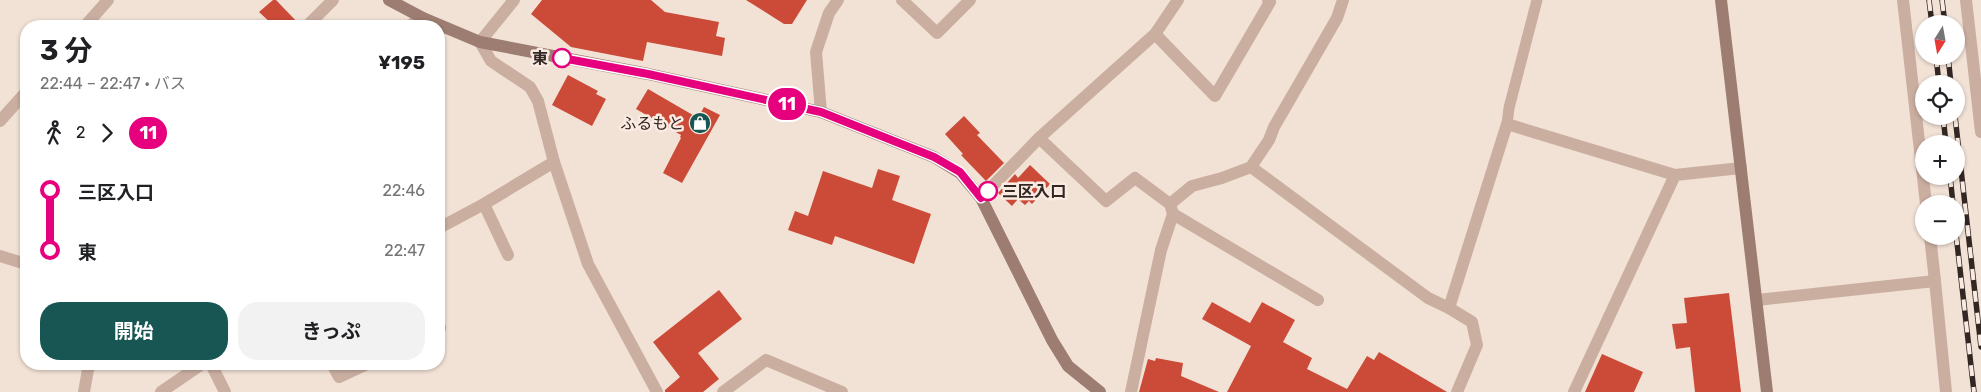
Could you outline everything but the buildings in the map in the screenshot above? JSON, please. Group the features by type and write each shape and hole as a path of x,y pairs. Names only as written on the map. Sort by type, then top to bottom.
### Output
{"street":[{"path":"90,20 108,0"},
{"path":"313,20 333,0"},
{"path":"389,0 428,20"},
{"path":"480,42 514,0"},
{"path":"821,112 816,52 829,13 838,0"},
{"path":"902,0 937,33 970,0"},
{"path":"981,198 1039,138 1155,34 1178,0"},
{"path":"1155,34 1215,96 1270,2 1268,0"},
{"path":"1131,392 1161,250 1172,209 1192,186 1222,178 1251,167 1269,140 1274,126 1337,18 1343,0"},
{"path":"1720,0 1767,392"},
{"path":"1904,0 1925,195"},
{"path":"1966,0 1981,132"},
{"path":"419,20 423,18"},
{"path":"445,27 480,42 648,74 821,112 934,157 960,172 981,198 1052,340 1068,366 1100,392"},
{"path":"480,42 491,61 530,87 538,101 554,162 588,264 657,392"},
{"path":"0,121 20,99"},
{"path":"1449,308 1507,124 1675,175 1741,168"},
{"path":"1039,138 1106,201 1135,178 1172,209 1318,300"},
{"path":"445,225 554,162"},
{"path":"1251,167 1428,298 1472,322 1477,345 1457,392"},
{"path":"1574,392 1675,175"},
{"path":"484,204 508,255"},
{"path":"1931,245 1946,392"},
{"path":"0,256 20,262"},
{"path":"1756,300 1935,281"},
{"path":"723,392 766,360 842,392"},
{"path":"84,392 88,370"},
{"path":"161,392 193,370"},
{"path":"214,370 225,392"},
{"path":"335,370 339,377 354,370"}],"lane":[{"path":"1507,124 1509,108 1538,0"}],"railway":[{"path":"1929,0 1931,15"},
{"path":"1942,0 1944,15"},
{"path":"1937,65 1938,75"},
{"path":"1949,65 1950,75"},
{"path":"1944,125 1945,135"},
{"path":"1956,125 1981,347"},
{"path":"1951,185 1952,195"},
{"path":"1957,245 1974,392"}],"bus line":[{"name":"11","path":"562,58 648,74 821,112 934,157 960,172 981,198 988,191"}],"place":[{"name":"東","path":"562,58"},
{"name":"ふるもと","path":"700,123"},
{"name":"三区入口","path":"988,191"}]}
